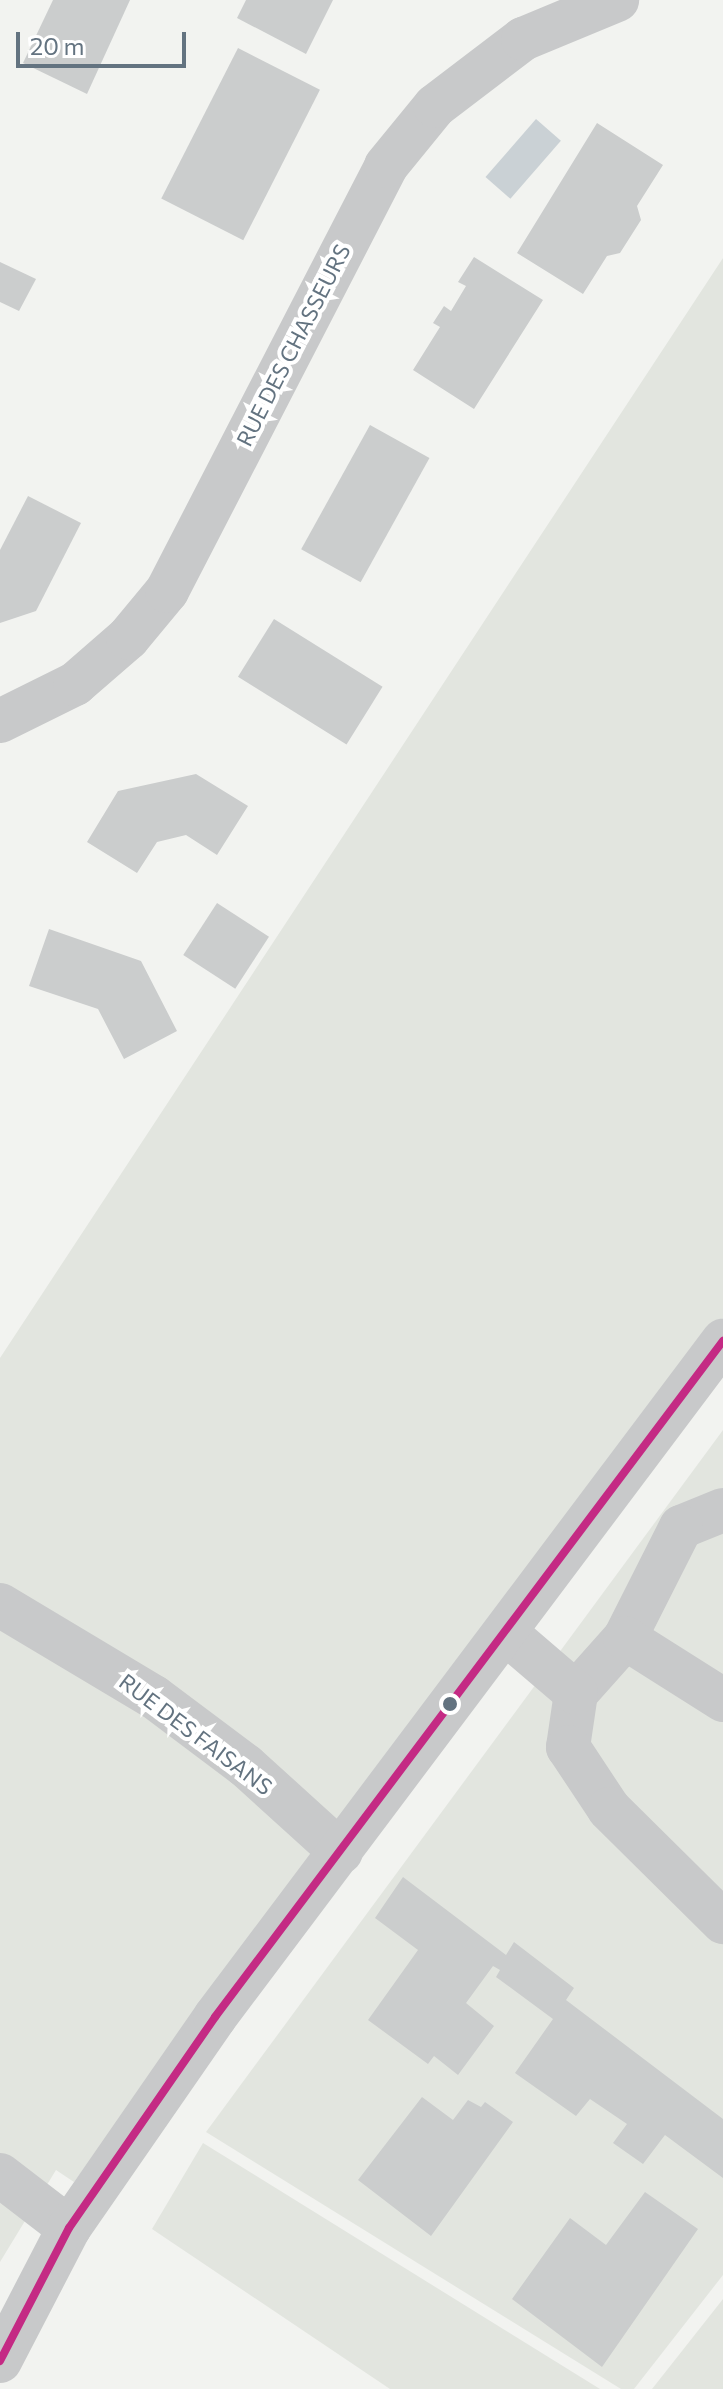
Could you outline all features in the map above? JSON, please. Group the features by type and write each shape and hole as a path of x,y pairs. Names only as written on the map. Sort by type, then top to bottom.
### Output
{"street":[{"name":"RUE DES CHASSEURS","path":"0,721 75,684 128,638 167,591 386,166 435,106 523,39 617,0"},
{"path":"0,2361 69,2228 215,2017 723,1341"},
{"path":"723,1510 681,1527 625,1638 576,1693 568,1747 609,1809 723,1922"},
{"name":"RUE DES FAISANS","path":"0,1605 154,1697 246,1766 341,1852"},
{"path":"506,1633 576,1693"},
{"path":"625,1638 723,1700"},
{"path":"0,2175 69,2228"}],"shaded area":[{"path":"536,119 561,141 510,199 485,177"},
{"path":"723,258 723,1332 74,2182 56,2170 0,2262 0,1358"},
{"path":"723,1430 723,2275 634,2389 621,2389 206,2132"},
{"path":"203,2143 600,2389 390,2389 152,2229"},
{"path":"723,2299 723,2389 652,2389"}],"building":[{"path":"53,0 130,0 87,94 23,63"},
{"path":"246,0 333,0 306,54 237,18"},
{"path":"238,48 320,90 243,240 161,199"},
{"path":"597,123 663,165 637,206 641,220 620,253 607,256 583,294 517,253"},
{"path":"474,257 543,300 474,409 413,370 440,327 433,323 444,306 451,311 466,286 458,282"},
{"path":"0,262 36,279 19,311 0,302"},
{"path":"370,425 429,458 361,582 301,549"},
{"path":"28,496 81,523 36,611 0,623 0,550"},
{"path":"274,619 383,687 347,744 238,677"},
{"path":"196,774 248,806 217,855 186,835 157,842 137,873 87,842 118,791"},
{"path":"217,903 269,937 235,989 183,955"},
{"path":"49,929 141,961 177,1031 124,1059 98,1009 29,986"},
{"path":"403,1877 506,1955 514,1942 574,1988 566,2000 723,2119 723,2178 665,2135 643,2164 613,2143 627,2124 590,2099 576,2116 515,2073 553,2019 496,1977 500,1970 493,1966 466,2003 494,2026 458,2075 434,2056 428,2064 368,2020 418,1950 375,1918"},
{"path":"422,2097 453,2120 468,2100 481,2107 485,2102 513,2122 431,2236 358,2180"},
{"path":"645,2192 698,2229 602,2367 512,2299 570,2218 606,2245"}],"transit line":[{"path":"0,2361 69,2228 215,2017 723,1341"}]}
